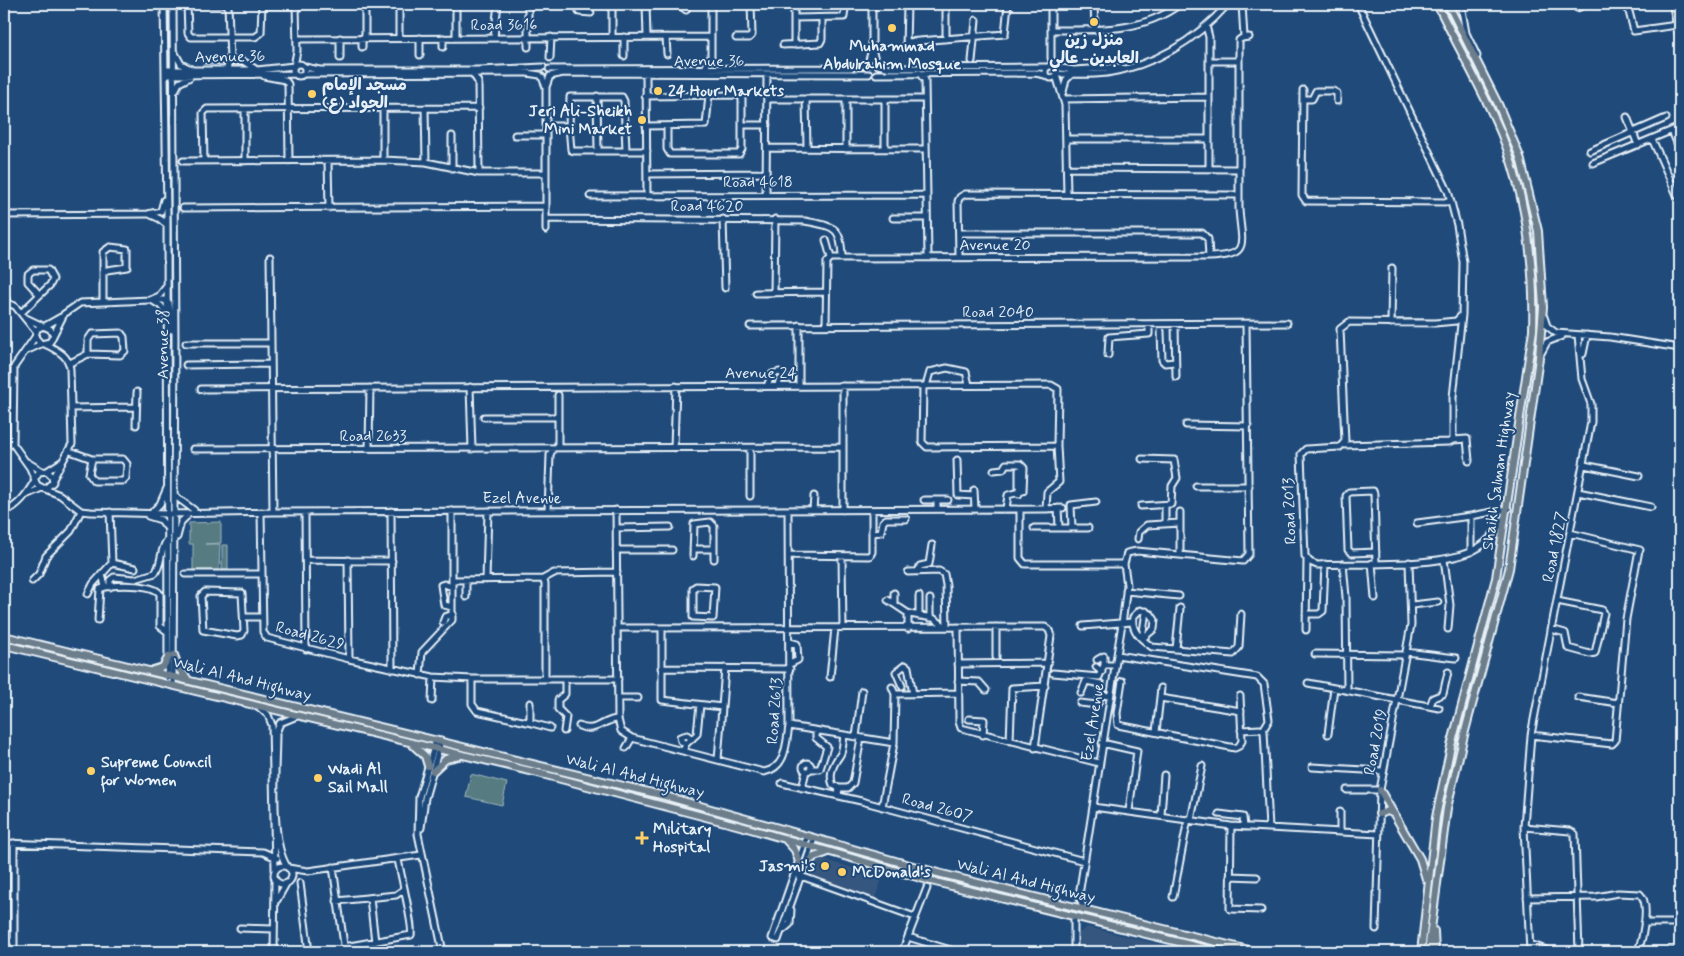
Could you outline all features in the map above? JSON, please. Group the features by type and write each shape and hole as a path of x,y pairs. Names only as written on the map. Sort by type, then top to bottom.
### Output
{"main road":[{"name":"Shaikh Salman Highway","path":"1421,952 1433,835 1445,772 1492,598 1508,509 1533,330 1534,300 1530,243 1518,187 1501,134 1437,4"},
{"name":"Shaikh Salman Highway","path":"1428,952 1442,835 1453,782 1506,583 1539,358 1543,308 1540,250 1532,203 1520,157 1498,104 1448,4"},
{"path":"1673,4 1680,40"},
{"name":"Wali Al Ahd Highway","path":"4,636 171,675 438,745 495,755 665,796 810,842 867,856 879,857 1257,952"},
{"name":"Wali Al Ahd Highway","path":"4,645 412,744 438,745 461,756 534,772 785,839 810,842 828,852 1219,952"},
{"path":"151,670 163,667 171,655 179,669 190,680"},
{"path":"412,744 423,753 431,769 444,760 461,756"},
{"path":"1380,790 1420,859 1427,888"},
{"path":"1379,814 1385,811 1394,814"},
{"path":"785,839 795,850 802,864 828,852"},
{"path":"1074,916 1076,908"},
{"path":"1434,909 1435,952"}],"street":[{"name":"Avenue 38","path":"164,4 168,316 168,632 171,655"},
{"name":"Avenue 38","path":"170,685 175,544 173,4"},
{"path":"226,70 230,61 229,37 228,4 187,4 188,33 193,37 229,37 260,35 262,4 330,4"},
{"path":"296,4 297,51 294,74 300,76 304,74 527,73 541,76"},
{"path":"362,47 365,4"},
{"path":"399,4 399,38"},
{"path":"456,4 456,38"},
{"path":"494,37 498,4"},
{"path":"528,47 528,7 530,4"},
{"path":"578,4 579,12 591,12"},
{"path":"612,4 612,37"},
{"path":"646,4 647,38"},
{"path":"678,4 686,10"},
{"path":"705,68 711,56 711,4"},
{"path":"736,38 748,38 752,35 750,4"},
{"path":"794,4 794,45"},
{"path":"872,4 872,49 866,69 869,74 1035,73 1047,76 1106,73 1145,63 1181,46 1206,26 1227,5"},
{"path":"906,4 906,45 946,39 1005,34 1008,30 1008,4"},
{"path":"946,4 946,39"},
{"path":"1051,4 1051,58 1064,98 1067,194"},
{"path":"1094,4 1094,30"},
{"path":"1051,30 1094,30 1144,23 1180,4"},
{"path":"959,257 960,197 965,194 1239,195 1239,40 1246,37 1242,4"},
{"path":"1358,4 1448,191 1451,202 1463,262 1462,325 1452,409 1452,440 1467,439 1468,461"},
{"path":"1461,4 1466,33 1498,104"},
{"path":"1578,6 1587,4"},
{"path":"1627,4 1634,31 1676,24"},
{"path":"794,18 844,17 845,9"},
{"path":"783,45 820,43 822,39 822,18"},
{"path":"972,61 976,20"},
{"path":"1206,26 1209,37 1208,168"},
{"name":"Road 3616","path":"297,39 647,38 711,36"},
{"path":"550,37 550,58"},
{"path":"624,37 624,56"},
{"path":"666,37 667,54"},
{"path":"340,38 340,58"},
{"path":"420,38 420,55"},
{"path":"442,38 442,47"},
{"path":"174,49 182,64 196,73"},
{"path":"872,49 879,69 876,74"},
{"path":"297,51 304,66 304,74"},
{"path":"711,56 717,68"},
{"path":"1051,58 1046,67 1047,76 1063,92"},
{"path":"205,60 244,61 258,73 287,81 289,161"},
{"path":"1209,61 1239,61"},
{"path":"294,66 300,63 304,66"},
{"path":"868,64 877,64 891,68 1054,66 1074,70 1105,69 1145,63"},
{"name":"Avenue 36","path":"304,66 320,70 850,68 868,64"},
{"name":"Avenue 36","path":"196,73 226,70 258,73 294,66"},
{"path":"546,68 550,76 546,87 546,230"},
{"path":"541,76 546,68"},
{"name":"Avenue 36","path":"166,73 294,74"},
{"path":"174,94 182,80 196,73"},
{"name":"Avenue 36","path":"541,76 563,73 869,74"},
{"path":"646,73 647,196"},
{"path":"919,73 925,80 926,99 928,256"},
{"path":"925,80 930,73"},
{"path":"473,74 478,82 480,108 479,173"},
{"path":"478,82 484,74"},
{"path":"766,194 768,74"},
{"path":"1063,92 1066,80 1072,74"},
{"path":"541,76 546,87"},
{"path":"1302,90 1302,195 1306,201 1451,202"},
{"path":"1302,99 1312,99 1316,91 1333,90 1337,94 1337,101"},
{"path":"597,96 598,151"},
{"path":"626,151 624,101 619,96 570,97 569,126 571,150 598,151 626,151 646,151"},
{"path":"645,96 741,96 742,149 738,154 670,154 667,149 667,126"},
{"path":"646,126 706,125 709,96"},
{"path":"1064,98 1209,97"},
{"path":"768,99 926,99"},
{"path":"806,99 807,148"},
{"path":"846,99 846,148"},
{"path":"885,99 885,148"},
{"path":"204,161 204,111 209,108 480,108"},
{"path":"383,108 383,160"},
{"path":"425,108 426,162"},
{"path":"245,109 245,161"},
{"path":"1627,117 1638,145"},
{"path":"1590,151 1666,118"},
{"path":"742,124 767,124"},
{"path":"546,126 569,126"},
{"path":"1593,164 1680,127"},
{"path":"1672,131 1680,150"},
{"path":"515,135 546,135"},
{"path":"452,136 452,168"},
{"path":"1066,139 1209,139"},
{"path":"1652,139 1676,195 1680,198"},
{"path":"767,148 926,149"},
{"path":"184,161 328,162 383,160 426,162 479,173 546,173"},
{"path":"328,162 329,208"},
{"path":"1066,168 1239,169"},
{"path":"647,174 766,173"},
{"path":"148,214 162,209 166,175"},
{"name":"Road 4618","path":"590,196 927,195"},
{"name":"Avenue 20","path":"831,258 928,256 1228,256 1238,250 1243,240 1239,195"},
{"path":"183,208 546,206"},
{"path":"148,214 160,218 167,226"},
{"path":"4,215 167,214 172,219 175,255"},
{"path":"893,218 927,218"},
{"name":"Road 4620","path":"546,219 806,220 833,227 841,237 842,258"},
{"path":"723,219 724,288"},
{"path":"774,293 775,219"},
{"path":"959,233 1202,232 1208,239 1209,256"},
{"path":"826,240 831,258 826,262 826,325"},
{"path":"103,273 107,270 127,267 127,249 110,247 104,250 103,273 103,301"},
{"path":"270,256 272,512"},
{"path":"1391,323 1392,268"},
{"path":"21,313 39,294 53,279 48,270 33,270 28,274 28,282 39,294"},
{"path":"150,300 159,296 167,284"},
{"path":"756,293 826,292"},
{"path":"4,293 5,302 26,318 43,344 60,352"},
{"path":"150,300 161,306 168,316"},
{"path":"168,512 81,511 60,495 37,486 25,460 13,444 14,367 26,351 35,334 80,303 167,301 172,308 172,329 175,340"},
{"path":"1543,308 1545,321 1552,332 1680,350"},
{"path":"1435,323 1456,321 1462,315"},
{"path":"26,351 43,344 53,335 62,317"},
{"path":"26,318 44,326 53,335 60,352 70,363 71,408 70,451 61,462 53,482 44,489 26,496"},
{"path":"1344,445 1339,333 1341,326 1350,322 1462,325"},
{"name":"Road 2040","path":"750,326 1286,323"},
{"path":"1122,324 1123,336"},
{"path":"1135,324 1135,335"},
{"path":"1108,355 1109,337 1150,334 1149,324"},
{"path":"1175,324 1176,377"},
{"path":"1180,512 1180,555 1243,561 1249,554 1246,324"},
{"path":"799,325 799,386"},
{"path":"1161,331 1163,362 1176,362"},
{"path":"70,363 88,354 120,355 125,351 124,336 122,333 92,334 88,340 88,354"},
{"path":"1539,358 1551,339 1578,335"},
{"name":"Road 1827","path":"1530,952 1524,827 1531,735 1584,465 1592,411 1582,379 1578,335"},
{"name":"Road 1827","path":"1581,364 1587,336"},
{"path":"186,343 271,343"},
{"path":"186,365 271,364"},
{"path":"968,385 966,372 962,369 947,368 930,372 924,386 922,442 927,447 1057,446 1059,482 1047,492 1046,509"},
{"path":"767,386 772,374 779,372 785,376 779,381 778,386"},
{"name":"Avenue 24","path":"201,388 1052,385 1058,389 1057,446"},
{"path":"674,448 676,386"},
{"path":"843,386 844,510"},
{"path":"470,387 472,449"},
{"path":"370,388 370,448"},
{"path":"136,425 137,392"},
{"path":"548,511 550,455 555,448 558,395"},
{"path":"71,408 136,407"},
{"path":"484,418 558,417"},
{"path":"1186,425 1248,426"},
{"name":"Road 2013","path":"1452,440 1449,442 1344,445 1306,449 1301,454 1304,551 1307,559 1313,564 1343,564 1444,559 1471,552 1487,541 1508,509"},
{"name":"Road 2633","path":"193,449 843,447"},
{"path":"750,448 750,496"},
{"path":"70,451 92,458 123,459 127,464 126,478 123,481 94,481 90,474 92,458"},
{"path":"1141,506 1164,506 1172,502 1172,486 1177,478 1174,460 1142,458"},
{"path":"25,460 45,471 60,495"},
{"path":"957,460 958,495 974,493 975,509"},
{"path":"4,512 13,509 26,496 35,479 61,462"},
{"path":"994,470 1003,469 1006,464 1022,465 1025,472 1024,489 1019,494 1008,495 1006,509"},
{"path":"1584,465 1639,476"},
{"path":"1019,470 1019,494"},
{"path":"153,511 160,504 168,485"},
{"path":"1196,486 1249,486"},
{"path":"1375,598 1374,563 1376,552 1373,491 1349,492 1346,496 1348,550 1352,553 1376,552"},
{"path":"1578,492 1651,507"},
{"path":"174,495 192,512 181,522 175,544"},
{"path":"813,510 814,496"},
{"path":"924,500 948,500"},
{"path":"937,500 937,509"},
{"path":"1072,528 1071,505 1096,502"},
{"path":"1164,506 1165,524"},
{"name":"Ezel Avenue","path":"168,512 1020,510 1060,508 1059,527"},
{"path":"894,509 894,519"},
{"path":"1417,523 1508,509"},
{"path":"580,726 585,729 596,729 608,720 618,719 616,510"},
{"path":"700,510 700,522"},
{"path":"707,510 707,522"},
{"name":"Road 2613","path":"618,719 623,734 632,738 764,772 778,766 783,758 789,726 790,555 788,510"},
{"path":"790,555 870,556 872,510"},
{"path":"1020,510 1020,558 1025,564 1124,564"},
{"path":"32,581 39,574 46,556 71,531 81,511"},
{"path":"391,511 392,669"},
{"path":"420,675 422,652 450,624 453,614 452,511"},
{"path":"486,580 488,511"},
{"path":"88,594 93,584 112,563 110,512"},
{"path":"133,513 168,512"},
{"name":"Road 2629","path":"261,512 262,616 265,637 306,649 433,677 472,679 618,679"},
{"path":"305,512 306,649"},
{"path":"1495,512 1503,519"},
{"path":"133,513 159,519 168,530"},
{"path":"1470,516 1471,552"},
{"path":"872,533 881,532 884,520 906,519"},
{"path":"693,556 694,524 707,522 713,525 714,559"},
{"path":"1138,539 1139,532 1147,525 1180,523"},
{"path":"616,528 670,527"},
{"path":"1034,528 1088,528"},
{"path":"1531,735 1612,744 1615,738 1626,619 1641,550 1570,533"},
{"path":"108,587 110,580 114,577 135,579 148,576 158,570 163,546 168,538"},
{"path":"918,572 920,566 929,564 932,545"},
{"path":"693,549 714,549"},
{"path":"616,550 672,550"},
{"name":"Ezel Avenue","path":"1079,895 1098,764 1123,619 1127,578 1124,564 1127,553 1137,551 1180,555"},
{"path":"842,557 842,628"},
{"path":"1306,630 1307,559"},
{"path":"1444,559 1450,605 1448,629"},
{"path":"306,560 392,561"},
{"path":"348,560 348,659"},
{"name":"Road 2019","path":"1376,929 1380,790 1382,771 1411,629 1412,605 1409,562"},
{"path":"112,563 135,568"},
{"path":"1306,614 1319,614 1323,611 1325,564"},
{"path":"1343,564 1347,690"},
{"path":"908,572 939,571 944,574 947,627"},
{"path":"452,580 543,579 554,573 616,572"},
{"path":"102,573 108,587"},
{"path":"186,574 262,574"},
{"path":"148,576 151,587 160,594 160,626 168,632"},
{"path":"543,579 545,584 545,679"},
{"path":"466,580 466,597"},
{"path":"452,587 444,584 441,585 444,605 452,607"},
{"path":"713,586 715,588 714,617 704,619 693,617 694,587 713,586"},
{"path":"98,620 98,591 108,587 151,587"},
{"path":"1126,591 1179,596"},
{"path":"205,592 241,592 244,596 244,616 243,632 240,636 204,630 201,625 201,594 205,592"},
{"path":"894,593 894,604"},
{"path":"919,596 919,616"},
{"path":"930,599 930,618"},
{"path":"888,600 908,613 930,618 947,627"},
{"path":"1551,629 1566,633 1568,648 1590,654 1595,652 1604,613 1602,610 1558,601"},
{"path":"1412,605 1438,602"},
{"path":"1176,649 1180,608"},
{"path":"1142,639 1155,625 1154,617 1146,611 1138,611 1133,620 1134,630 1142,639 1152,647 1235,653 1239,647 1241,614"},
{"path":"1142,639 1146,611"},
{"path":"908,613 908,629"},
{"path":"443,622 445,617 453,614"},
{"path":"244,616 262,616"},
{"path":"704,619 704,628"},
{"path":"1083,626 1123,619 1133,620"},
{"path":"958,627 959,726 983,735 1098,764"},
{"path":"996,627 996,657"},
{"path":"617,628 1046,628 1051,634 1036,748"},
{"path":"662,628 662,700 722,707"},
{"path":"830,677 835,628"},
{"path":"1315,654 1406,653 1456,658"},
{"path":"1117,655 1257,677 1264,684 1269,720 1263,730 1270,828"},
{"path":"1053,674 1101,676 1104,656 1097,660"},
{"path":"958,664 1048,663"},
{"path":"1104,664 1115,665"},
{"path":"902,686 896,672 904,665 908,666 913,694"},
{"path":"661,668 790,667"},
{"path":"1096,667 1102,672"},
{"path":"718,760 725,668"},
{"path":"1430,706 1433,698 1444,694 1448,672"},
{"path":"432,701 433,677"},
{"path":"472,679 472,704 474,709 550,728"},
{"path":"564,731 566,717 558,709 558,700 565,694 566,679"},
{"path":"958,681 979,682 986,690"},
{"path":"1080,703 1097,705 1101,694 1101,684 1086,681 1081,693"},
{"path":"1122,681 1116,713 1116,723 1119,725 1235,748 1242,743 1240,696"},
{"path":"1308,683 1439,708"},
{"path":"894,690 911,684"},
{"path":"1010,741 1012,688 1045,686"},
{"path":"4,688 4,696"},
{"path":"1156,732 1161,688"},
{"path":"1328,734 1334,688"},
{"path":"894,690 913,694 958,693"},
{"path":"882,807 894,744 894,690"},
{"path":"844,735 841,754 835,761 831,782 839,788 848,788 853,783 862,691"},
{"path":"1101,694 1110,696"},
{"path":"1578,697 1618,703"},
{"path":"618,698 638,698"},
{"path":"1160,698 1241,711"},
{"path":"528,722 530,703"},
{"path":"255,705 267,712 272,726 277,848 291,872 290,880 276,903"},
{"path":"683,751 686,744 699,730 700,705"},
{"path":"1107,711 1116,713"},
{"path":"274,952 277,848 276,729 280,723 298,716"},
{"path":"969,719 984,720 983,735"},
{"path":"789,726 894,744"},
{"path":"1242,730 1263,730"},
{"path":"802,788 808,770 820,768 827,747 816,737 816,731"},
{"path":"686,744 681,741 680,737 687,734 692,739"},
{"path":"626,748 632,738"},
{"path":"1102,743 1137,750 1129,811"},
{"path":"438,745 422,797 420,841 421,854 443,952"},
{"path":"1173,897 1202,766"},
{"path":"1312,767 1382,771"},
{"path":"1161,815 1164,775"},
{"name":"Road 2607","path":"782,783 882,807 1084,861"},
{"path":"838,796 839,788"},
{"path":"1347,790 1380,790"},
{"path":"1093,806 1231,826 1378,834"},
{"path":"1340,812 1340,832"},
{"path":"1219,814 1243,817 1244,827"},
{"path":"1231,826 1230,909 1261,910"},
{"path":"1524,827 1570,831 1575,834 1579,952"},
{"path":"798,875 790,908 778,940 772,938 810,842"},
{"path":"4,843 263,852 277,848"},
{"path":"14,843 14,952"},
{"path":"263,852 276,858"},
{"path":"275,880 282,884 308,871 421,854"},
{"path":"333,867 344,950 408,936 413,932 398,858"},
{"path":"275,870 281,866 308,871"},
{"path":"798,875 915,917"},
{"path":"1230,876 1257,878"},
{"path":"300,883 309,952"},
{"path":"902,952 928,888"},
{"path":"337,901 396,895 403,890"},
{"path":"1526,898 1603,897 1618,893 1640,894 1644,901 1644,923 1638,952 1680,952"},
{"path":"1065,905 1072,902 1079,895 1085,910"},
{"path":"370,898 375,942"},
{"path":"1074,916 1074,952"},
{"path":"1644,923 1680,923"},
{"path":"240,928 274,929"},
{"path":"908,937 957,952"},
{"path":"4,941 14,941"},
{"path":"928,952 932,944"},
{"path":"1530,944 1551,952"}],"shaded area":[{"path":"816,858 883,876 873,904 805,882 810,864"},
{"path":"1087,927 1192,952 1082,952 1075,945 1075,936"}],"green space":[{"path":"221,522 221,543 205,544 220,544 219,570 193,570 193,544 189,544 189,523"},
{"path":"222,545 228,545 228,570 222,570"},
{"path":"471,774 507,783 502,805 466,797"}],"place":[{"name":"منزل زين العابدين- عالي","path":"1094,22"},
{"name":"Muhammad Abdulrahim Mosque","path":"892,28"},
{"name":"24 Hour Markets","path":"658,91"},
{"name":"مسجد الإمام الجواد (ع)","path":"312,94"},
{"name":"Jeri Ali-Sheikh Mini Market","path":"642,120"},
{"name":"Supreme Council for Women","path":"91,771"},
{"name":"Wadi Al Sail Mall","path":"318,778"},
{"name":"Military Hospital","path":"642,838"},
{"name":"Jasmi's","path":"825,866"},
{"name":"McDonald's","path":"842,872"}]}
